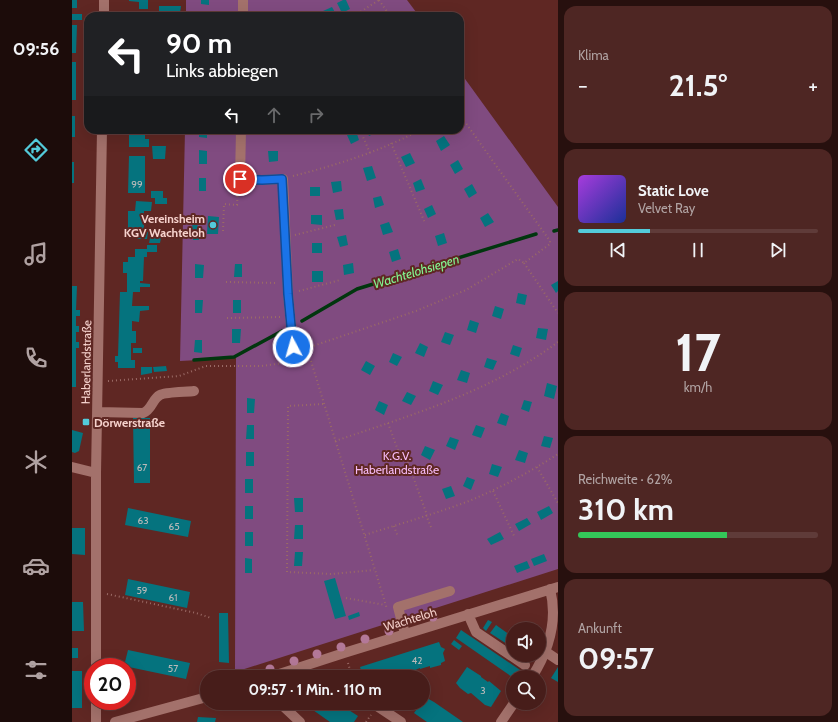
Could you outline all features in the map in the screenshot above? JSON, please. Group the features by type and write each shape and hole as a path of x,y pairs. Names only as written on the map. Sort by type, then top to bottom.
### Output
{"street":[{"path":"104,0 104,12"},
{"path":"243,0 243,12"},
{"name":"Haberlandstraße","path":"96,658 96,473 99,381 102,134"},
{"path":"241,134 240,179 282,179 287,283 293,347 302,354"},
{"path":"98,412 143,413 148,411 155,399 160,394 194,391"},
{"path":"72,467 96,473"},
{"path":"554,588 555,610 552,633 546,652 558,660"},
{"name":"Wachteloh","path":"291,670 554,588"},
{"path":"405,634 398,607 450,591"},
{"path":"468,614 476,632 525,665"},
{"path":"116,722 200,699"},
{"path":"96,710 96,722"},
{"path":"287,710 300,722"},
{"path":"383,710 401,722"},
{"path":"501,722 509,710"}],"path":[{"path":"360,12 379,0 387,12"},
{"path":"464,121 550,241 548,247 524,263"},
{"path":"362,134 370,153"},
{"path":"282,179 370,153 411,134"},
{"path":"391,143 425,223"},
{"path":"223,230 224,204 237,205 238,183 240,179"},
{"path":"285,238 335,225"},
{"path":"99,381 179,376 206,366 262,366 290,362 311,346 416,311 466,290 518,260 524,263 558,313"},
{"path":"288,294 340,280"},
{"path":"226,282 287,283"},
{"path":"227,318 290,317"},
{"path":"335,441 448,402 482,386 541,354 558,342"},
{"path":"302,354 310,360 365,535 387,611"},
{"path":"324,404 288,406 287,572 332,574 374,570"},
{"path":"388,423 399,453 404,452 431,528"},
{"path":"365,535 468,501 492,491 558,454"},
{"path":"537,467 558,503"},
{"path":"492,491 515,538"},
{"path":"394,526 398,537"},
{"path":"96,591 196,613 211,618"},
{"path":"346,598 385,605"},
{"path":"345,652 350,670"}],"green space":[{"path":"186,0 407,0 416,12 186,12"},
{"name":"K.G.V. Haberlandstraße","path":"464,78 558,207 558,569 241,670 235,670 236,358 180,361 185,134 464,134"}],"building":[{"path":"72,0 77,0 77,8 72,8"},
{"path":"129,0 148,0 148,9 139,9 139,2"},
{"path":"201,0 209,0 209,5 201,4"},
{"path":"346,0 350,9 342,12 337,3"},
{"path":"159,6 181,6 180,12 159,12"},
{"path":"332,7 335,12 324,12"},
{"path":"72,14 82,14 82,20 72,20"},
{"path":"72,25 77,25 76,53 72,53"},
{"path":"72,62 76,62 76,100 72,100"},
{"path":"72,116 75,116 75,137 72,137"},
{"path":"129,134 145,134 145,139 149,139 149,147 129,147"},
{"path":"199,134 207,134 207,138 199,137"},
{"path":"357,134 359,140 351,144 347,135"},
{"path":"444,136 450,145 441,151 436,141"},
{"path":"152,146 166,146 165,159 153,159"},
{"path":"199,150 207,151 207,164 199,164"},
{"path":"268,151 278,151 278,161 269,162"},
{"path":"410,153 415,163 406,167 401,157"},
{"path":"129,156 145,156 145,193 128,193"},
{"path":"458,160 463,169 455,174 450,165"},
{"path":"72,162 74,162 74,183 72,183"},
{"path":"372,166 376,178 367,181 363,168"},
{"path":"199,178 206,178 206,191 199,191"},
{"path":"421,179 425,189 416,192 413,183"},
{"path":"341,181 342,191 333,193 331,182"},
{"path":"472,184 477,193 469,198 464,189"},
{"path":"310,187 320,187 320,196 310,196"},
{"path":"151,191 163,191 163,198 167,198 167,204 155,204 155,198 151,198"},
{"path":"381,196 384,205 375,208 373,198"},
{"path":"136,201 152,202 151,211 144,211 144,232 148,232 147,239 135,239 135,231 128,231 128,211 135,211"},
{"path":"432,205 436,214 428,218 424,209"},
{"path":"343,209 344,219 336,220 334,210"},
{"path":"488,213 494,222 485,227 480,218"},
{"path":"311,215 322,215 322,225 311,224"},
{"name":"Vereinsheim KGV Wachteloh","path":"208,216 219,217 218,234 207,234"},
{"path":"197,219 199,240 193,240 192,220"},
{"path":"389,222 393,232 383,235 380,225"},
{"path":"444,233 447,243 438,246 435,236"},
{"path":"346,235 348,245 340,247 337,237"},
{"path":"150,238 161,238 160,243 149,243"},
{"path":"312,243 322,243 322,253 312,253"},
{"path":"147,245 157,245 157,252 147,252 147,257 144,257 143,281 140,281 140,283 150,284 150,287 140,287 140,292 133,292 132,306 149,306 149,310 140,311 139,322 132,321 132,331 136,331 136,343 131,343 131,360 135,360 135,368 118,368 118,362 115,362 115,356 118,356 120,292 127,292 127,273 123,273 123,262 128,262 128,257 135,257 135,249 147,249"},
{"path":"398,249 401,259 392,262 389,252"},
{"path":"353,263 354,273 344,275 343,265"},
{"path":"195,264 204,265 203,278 195,278"},
{"path":"235,264 242,264 242,277 234,277"},
{"path":"312,271 323,271 323,282 312,282"},
{"path":"558,281 558,291 556,293 551,285"},
{"path":"72,286 77,286 76,310 80,310 80,316 76,316 76,326 79,326 79,332 76,332 76,342 79,342 79,348 76,348 76,387 72,387"},
{"path":"518,293 527,295 525,305 516,303"},
{"path":"195,300 203,300 202,313 195,313"},
{"path":"233,300 241,300 241,313 233,313"},
{"path":"495,306 504,309 501,319 492,316"},
{"path":"470,320 479,323 476,333 467,330"},
{"path":"538,328 548,329 546,340 536,338"},
{"path":"232,329 241,329 240,343 232,343"},
{"path":"445,332 454,335 450,345 441,342"},
{"path":"195,340 202,340 202,353 194,352"},
{"path":"420,343 428,347 424,357 415,353"},
{"path":"513,345 522,348 519,357 510,354"},
{"path":"133,348 142,348 142,353 133,353"},
{"path":"393,353 402,357 397,366 389,362"},
{"path":"487,358 497,361 493,370 484,367"},
{"path":"366,361 375,366 370,375 361,370"},
{"path":"166,366 167,371 154,372 153,367"},
{"path":"141,367 152,367 152,373 141,375"},
{"path":"461,370 470,373 467,383 457,380"},
{"path":"433,381 443,385 438,395 429,391"},
{"path":"547,383 557,386 554,399 544,396"},
{"path":"407,392 416,396 411,405 402,401"},
{"path":"247,398 255,399 254,413 247,413"},
{"path":"524,400 532,402 529,412 521,409"},
{"path":"379,401 388,405 384,415 375,410"},
{"path":"501,413 509,416 506,426 497,423"},
{"path":"133,418 150,418 150,483 134,483"},
{"path":"247,425 254,425 254,439 246,439"},
{"path":"476,425 485,428 481,438 472,435"},
{"path":"72,430 83,433 79,451 75,453 72,452"},
{"path":"544,436 553,438 550,448 541,446"},
{"path":"450,437 459,440 455,450 446,446"},
{"path":"425,446 435,450 430,460 421,455"},
{"path":"519,450 528,453 525,463 515,460"},
{"path":"246,452 254,452 254,466 246,466"},
{"path":"492,464 502,467 498,477 489,474"},
{"path":"467,477 475,480 471,490 463,486"},
{"path":"245,479 253,479 253,493 245,493"},
{"path":"451,486 455,496 446,499 442,489"},
{"path":"294,498 303,498 303,512 295,512"},
{"path":"245,506 253,506 253,519 245,519"},
{"path":"549,506 553,513 541,520 537,512"},
{"path":"128,508 191,521 188,537 125,525"},
{"path":"527,518 531,524 519,531 515,524"},
{"path":"295,525 303,525 303,539 294,539"},
{"path":"72,528 85,528 85,555 72,554"},
{"path":"245,532 253,532 253,546 245,546"},
{"path":"500,532 504,539 491,545 487,539"},
{"path":"295,552 303,552 302,566 294,566"},
{"path":"544,554 547,561 534,566 531,559"},
{"path":"245,558 252,559 252,573 245,573"},
{"path":"527,561 530,568 517,573 514,566"},
{"path":"335,578 346,616 335,619 324,581"},
{"path":"128,579 190,592 187,608 125,595"},
{"path":"72,602 83,602 84,631 72,631"},
{"path":"359,612 360,616 349,620 348,616"},
{"path":"219,613 228,613 229,663 219,662"},
{"path":"488,620 492,622 486,631 483,628"},
{"path":"496,625 506,632 506,643 490,633"},
{"path":"461,630 506,660 506,662 520,670 506,670 506,673 456,638"},
{"path":"454,640 462,646 459,650 451,644"},
{"path":"439,642 441,647 445,649 443,653 445,661 441,663 441,665 430,668 430,666 415,670 361,670 360,667"},
{"path":"72,648 78,648 78,658 72,658"},
{"path":"128,650 190,663 186,679 136,669 136,658 126,658"},
{"path":"467,667 488,682 489,681 501,691 491,707 485,705 471,693 468,694 456,683"},
{"path":"558,667 558,682 551,678"},
{"path":"72,671 82,671 82,708 72,708"},
{"path":"430,700 463,722 427,722 414,713 416,710 430,710"},
{"path":"313,710 349,710 358,716 354,722 330,722"},
{"path":"198,717 216,718 215,722 197,722"}],"waterway":[{"name":"Wachtelohsiepen","path":"554,231 558,230"},
{"name":"Wachtelohsiepen","path":"302,321 357,289 536,234"},
{"name":"Wachtelohsiepen","path":"194,360 234,357 282,331"}],"place":[{"name":"Vereinsheim KGV Wachteloh","path":"213,225"},
{"name":"Dörwerstraße","path":"86,422"}],"route":[{"path":"240,179 282,179 288,294 293,347"}]}
